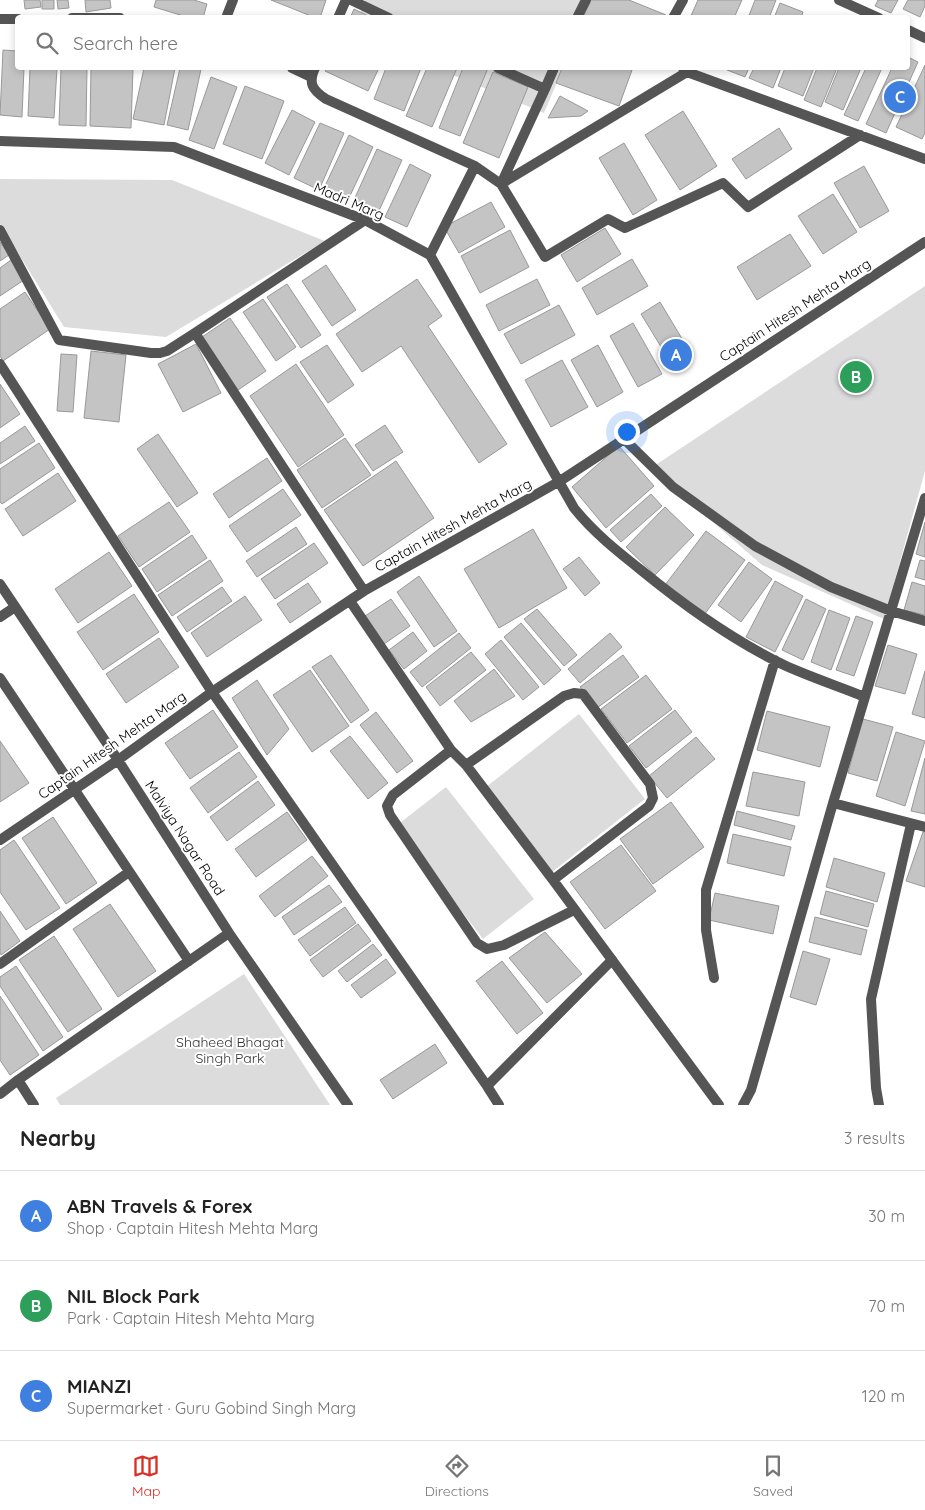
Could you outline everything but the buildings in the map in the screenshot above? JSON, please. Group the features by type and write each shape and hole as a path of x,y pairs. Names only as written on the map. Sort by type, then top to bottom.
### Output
{"street":[{"path":"227,15 233,0"},
{"path":"339,15 346,0"},
{"path":"350,0 382,15"},
{"path":"579,15 586,0"},
{"path":"675,15 683,0"},
{"path":"839,0 872,15"},
{"path":"0,19 15,18"},
{"path":"910,31 925,38"},
{"path":"502,70 545,89"},
{"path":"501,184 553,70"},
{"path":"501,184 685,70 925,159"},
{"path":"313,72 312,84 316,93 326,99 475,166 501,184 545,257 608,219 625,228 723,183 748,207 860,135"},
{"name":"Madri Marg","path":"0,141 174,146 364,220 430,255"},
{"path":"475,166 430,255 574,508 587,524 611,546 678,600 739,641 775,660 865,697"},
{"path":"0,230 59,340 160,353 195,333 364,220"},
{"name":"Captain Hitesh Mehta Marg","path":"0,840 118,760 212,692 364,591 560,481 925,242"},
{"path":"195,333 364,591"},
{"path":"0,364 212,692 499,1105"},
{"path":"624,439 673,487 755,546 831,587 891,611 925,621"},
{"path":"744,1105 751,1090 833,803 925,498"},
{"name":"Malviya Nagar Road","path":"0,584 118,760 229,933 348,1105"},
{"path":"350,601 451,750 466,765 553,880 718,1105"},
{"path":"0,617 15,607"},
{"path":"714,978 706,930 706,890 775,660"},
{"path":"0,678 189,961"},
{"path":"466,765 564,696 574,693 583,694 650,784 653,798 649,806 553,880"},
{"path":"451,750 393,795 387,806 390,815 477,943 487,949 504,945 574,910"},
{"path":"833,803 925,826"},
{"path":"879,1105 876,1088 872,999 911,824"},
{"path":"0,964 129,872"},
{"path":"0,1094 229,933"},
{"path":"487,1086 612,960"},
{"path":"18,1080 34,1105"}],"green space":[{"path":"365,0 590,0 584,15 359,15"},
{"path":"441,70 562,70 544,113"},
{"path":"0,179 172,180 325,241 166,337 64,327 0,224"},
{"path":"925,286 925,471 884,619 762,565 651,468"},
{"path":"579,714 645,799 552,872 486,787"},
{"path":"446,787 534,899 483,939 396,826"},
{"name":"Shaheed Bhagat Singh Park","path":"244,974 330,1105 60,1105 56,1098"}],"place":[{"name":"MIANZI","path":"900,97"},
{"name":"ABN Travels & Forex","path":"676,355"},
{"name":"NIL Block Park","path":"856,377"}]}
